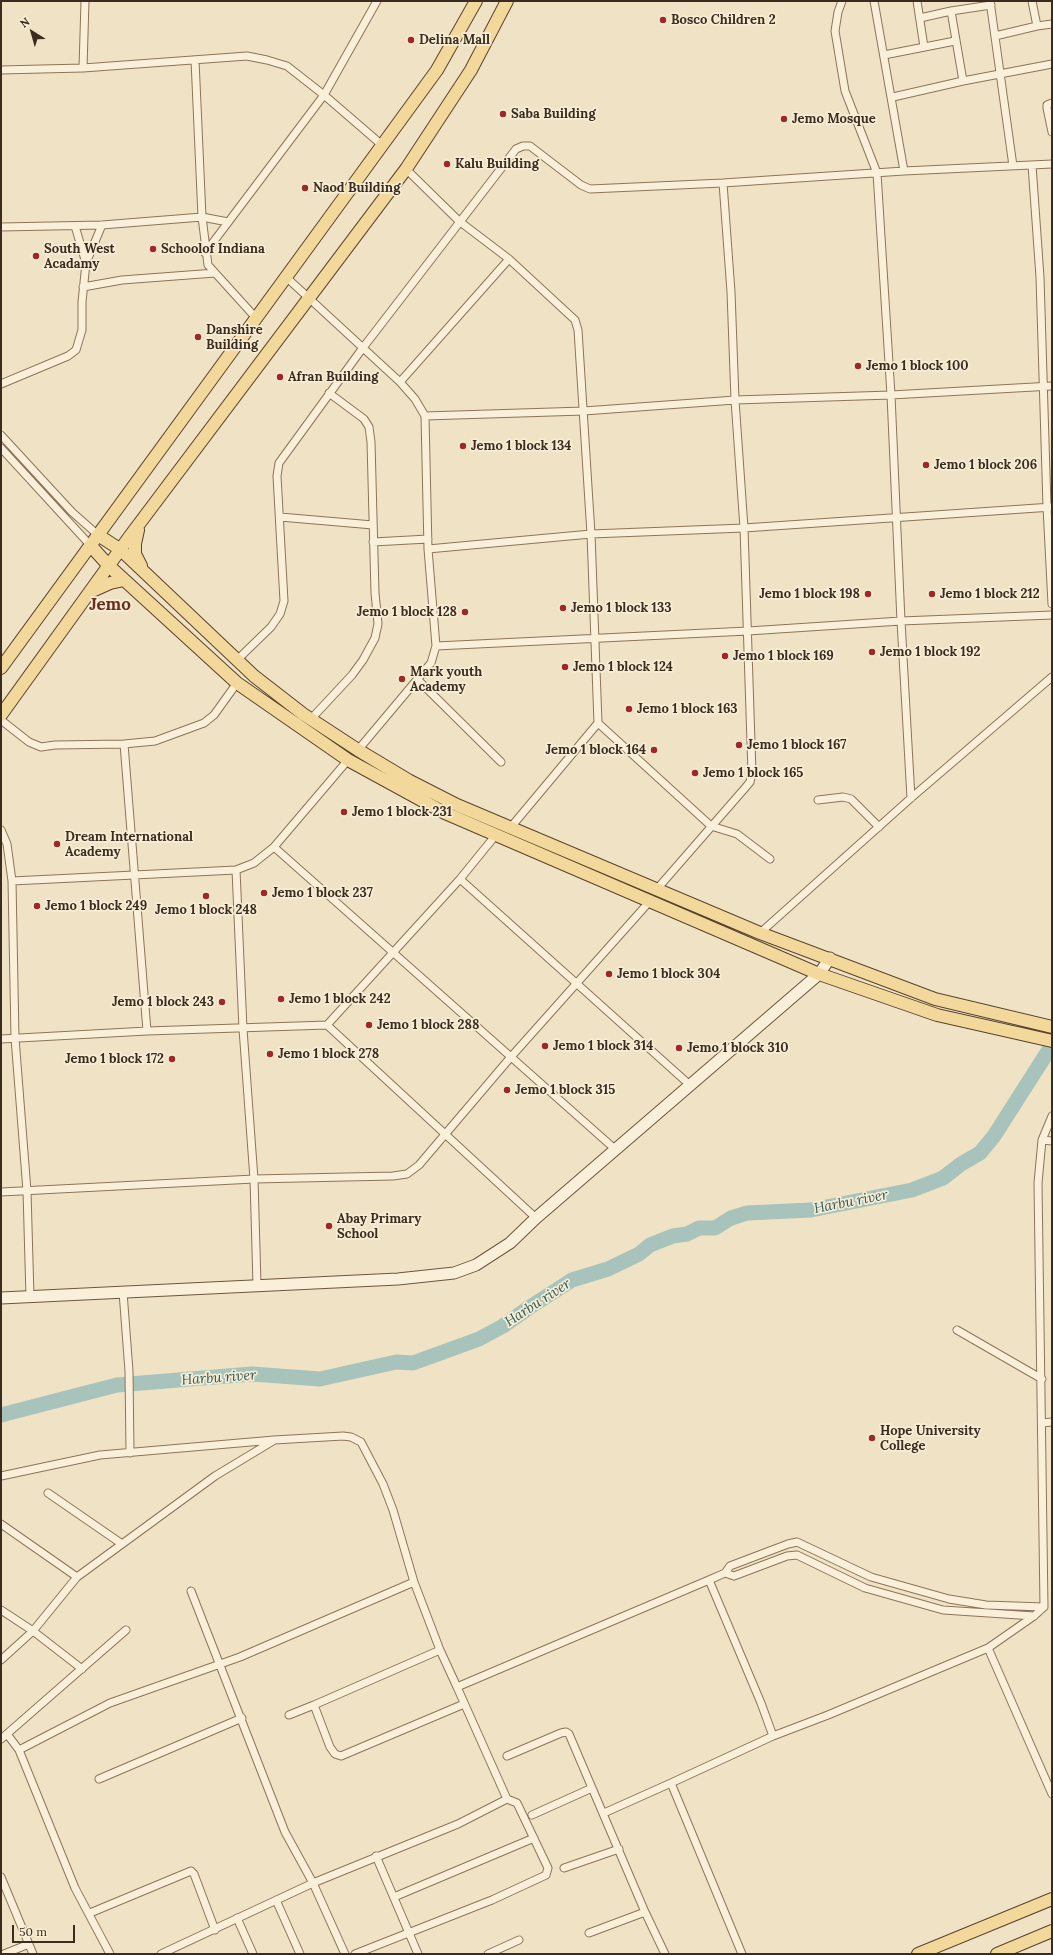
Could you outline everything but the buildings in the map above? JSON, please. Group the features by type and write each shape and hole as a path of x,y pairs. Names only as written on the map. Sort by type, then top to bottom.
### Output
{"main road":[{"path":"1,668 437,70 476,1"},
{"path":"1,715 141,522 406,169 471,70 507,1"},
{"path":"141,522 135,544 135,554 143,570"},
{"path":"94,540 121,550 236,661 311,719 358,750 408,780 457,805 760,933 830,958 935,999 1052,1027"},
{"path":"94,540 109,566 237,683 348,760 445,813 819,974 937,1015 1047,1040"},
{"path":"91,592 110,582 124,580"},
{"path":"541,855 548,843"},
{"path":"918,1954 1052,1899"},
{"path":"997,1954 1052,1931"}],"street":[{"path":"83,68 85,1"},
{"path":"205,253 324,95 377,1"},
{"path":"842,1 838,12 835,31 845,91 877,173 891,394 901,621 911,798"},
{"path":"874,1 904,170"},
{"path":"917,1 924,48"},
{"path":"1032,1 1037,26"},
{"path":"920,18 991,3 1013,166"},
{"path":"951,11 963,81"},
{"path":"996,36 1052,24"},
{"path":"884,55 955,41"},
{"path":"1,70 83,68 247,56 288,66 324,95 382,146"},
{"path":"195,60 205,253 208,265 256,318"},
{"path":"892,97 1001,73 1052,64"},
{"path":"1052,103 1047,105 1047,108 1052,132"},
{"path":"236,661 271,628 280,614 284,601 277,476 278,463 362,348 516,149 522,146 530,146 582,186 590,189 723,183 904,170 1052,164"},
{"path":"1032,165 1040,277 1050,507 1052,604"},
{"path":"406,169 459,221 509,259 575,320 579,338 591,534 598,723 511,827"},
{"path":"657,889 745,788 752,773 744,528 735,400 731,292 723,183"},
{"path":"1,228 102,225 202,217 228,222"},
{"path":"1,384 68,356 76,350 82,330 83,287 86,263 102,225"},
{"path":"75,226 86,263"},
{"path":"400,382 509,259"},
{"path":"83,287 122,280 215,273"},
{"path":"286,277 400,382 416,399 425,416 428,549 436,646 431,663 358,750"},
{"path":"425,416 584,411 735,400 1052,386"},
{"path":"311,719 352,675 369,650 375,638 378,624 373,542 371,442 369,427 364,419 329,394"},
{"path":"1,435 72,512 94,540"},
{"path":"1,448 94,540"},
{"path":"428,549 591,534 744,528 1050,507"},
{"path":"280,517 373,525"},
{"path":"373,542 428,539"},
{"path":"436,646 748,631 901,621 1052,615"},
{"path":"760,933 911,798 1052,678"},
{"path":"418,680 501,762"},
{"path":"1,720 28,742 41,747 55,745 124,744 155,741 204,723 214,715 237,683"},
{"path":"598,723 711,826 737,834 770,860"},
{"path":"124,744 147,1031"},
{"path":"12,881 236,870 254,863 274,847 348,760"},
{"path":"818,800 843,797 851,799 879,827"},
{"path":"1,832 6,844 12,881 15,1038 27,1191 30,1297"},
{"path":"1,1039 147,1031 327,1025 460,879 496,836"},
{"path":"274,847 394,951 510,1058 616,1150"},
{"path":"236,870 243,1029 254,1179 257,1285"},
{"path":"460,879 578,983 691,1086"},
{"path":"1,1192 254,1179 393,1176 406,1174 419,1165 510,1058 650,901"},
{"path":"1,1298 398,1279 454,1273 476,1265 510,1243 536,1218 691,1086 819,974 830,958"},
{"path":"327,1025 536,1218"},
{"path":"604,1813 773,1736 828,1715 988,1648 1034,1616 1044,1606 1048,1572 1042,1423 1038,1183 1042,1140 1052,1116"},
{"path":"1042,1140 1052,1141"},
{"path":"123,1292 129,1371 128,1393 130,1452"},
{"path":"957,1330 1042,1379"},
{"path":"1042,1423 1052,1422"},
{"path":"1,1476 100,1455 130,1452 343,1436 361,1442 386,1491 414,1582 440,1650 506,1799 517,1803 548,1868 546,1875 492,1900 355,1954"},
{"path":"1,1660 33,1631 77,1577 215,1476 274,1440"},
{"path":"48,1493 122,1544"},
{"path":"1,1524 77,1577"},
{"path":"457,1687 725,1573 730,1566 797,1542 871,1577 949,1599 986,1605 1044,1606"},
{"path":"725,1573 734,1576 787,1556 797,1556 865,1588 943,1610 1034,1616"},
{"path":"865,1588 871,1577"},
{"path":"709,1580 761,1703 773,1736"},
{"path":"19,1750 110,1704 220,1664 414,1582"},
{"path":"191,1591 242,1718 258,1765 285,1832 313,1883 345,1954"},
{"path":"1,1610 33,1631 82,1670"},
{"path":"110,1954 90,1913 75,1888 19,1750 4,1736 82,1670 126,1630"},
{"path":"988,1648 1052,1794"},
{"path":"289,1715 440,1650"},
{"path":"314,1705 330,1747 335,1754 341,1756 464,1704"},
{"path":"99,1779 242,1718"},
{"path":"507,1756 566,1732 572,1739 645,1912 665,1954"},
{"path":"670,1783 742,1954"},
{"path":"532,1815 592,1788"},
{"path":"162,1954 313,1883 376,1856 458,1824 506,1799"},
{"path":"394,1897 534,1838"},
{"path":"564,1868 619,1849"},
{"path":"376,1856 418,1954"},
{"path":"90,1913 191,1871 194,1874 215,1930"},
{"path":"1,1877 33,1954"},
{"path":"276,1900 300,1954"},
{"path":"590,1933 645,1912"},
{"path":"237,1918 253,1954"},
{"path":"488,1954 520,1940"},
{"path":"4,1954 29,1944"}],"waterway":[{"name":"Harbu river","path":"1,1415 117,1385 252,1374 320,1379 396,1362 413,1363 479,1339 503,1326 572,1280 608,1269 639,1254 650,1245 673,1236 687,1234 699,1228 715,1228 731,1218 747,1213 811,1210 912,1190 943,1178 961,1164 980,1153 994,1136 1052,1045"}],"place":[{"name":"Bosco Children 2","path":"663,20"},
{"name":"Delina Mall","path":"411,40"},
{"name":"Saba Building","path":"503,114"},
{"name":"Jemo Mosque","path":"784,119"},
{"name":"Kalu Building","path":"447,164"},
{"name":"Naod Building","path":"305,188"},
{"name":"Schoolof Indiana","path":"153,249"},
{"name":"South West Acadamy","path":"36,256"},
{"name":"Danshire Building","path":"198,337"},
{"name":"Jemo 1 block 100","path":"858,366"},
{"name":"Afran Building","path":"280,377"},
{"name":"Jemo 1 block 134","path":"463,446"},
{"name":"Jemo 1 block 206","path":"926,465"},
{"name":"Jemo 1 block 198","path":"868,594"},
{"name":"Jemo 1 block 212","path":"932,594"},
{"name":"Jemo 1 block 133","path":"563,608"},
{"name":"Jemo 1 block 128","path":"465,612"},
{"name":"Jemo 1 block 192","path":"872,652"},
{"name":"Jemo 1 block 169","path":"725,656"},
{"name":"Jemo 1 block 124","path":"565,667"},
{"name":"Mark youth Academy","path":"402,679"},
{"name":"Jemo 1 block 163","path":"629,709"},
{"name":"Jemo 1 block 167","path":"739,745"},
{"name":"Jemo 1 block 164","path":"654,750"},
{"name":"Jemo 1 block 165","path":"695,773"},
{"name":"Jemo 1 block 231","path":"344,812"},
{"name":"Dream International Academy","path":"57,844"},
{"name":"Jemo 1 block 237","path":"264,893"},
{"name":"Jemo 1 block 248","path":"206,896"},
{"name":"Jemo 1 block 249","path":"37,906"},
{"name":"Jemo 1 block 304","path":"609,974"},
{"name":"Jemo 1 block 242","path":"281,999"},
{"name":"Jemo 1 block 243","path":"222,1002"},
{"name":"Jemo 1 block 288","path":"369,1025"},
{"name":"Jemo 1 block 314","path":"545,1046"},
{"name":"Jemo 1 block 310","path":"679,1048"},
{"name":"Jemo 1 block 278","path":"270,1054"},
{"name":"Jemo 1 block 172","path":"172,1059"},
{"name":"Jemo 1 block 315","path":"507,1090"},
{"name":"Abay Primary School","path":"329,1226"},
{"name":"Hope University College","path":"872,1438"}],"district":[{"name":"Jemo","path":"110,605"}]}
